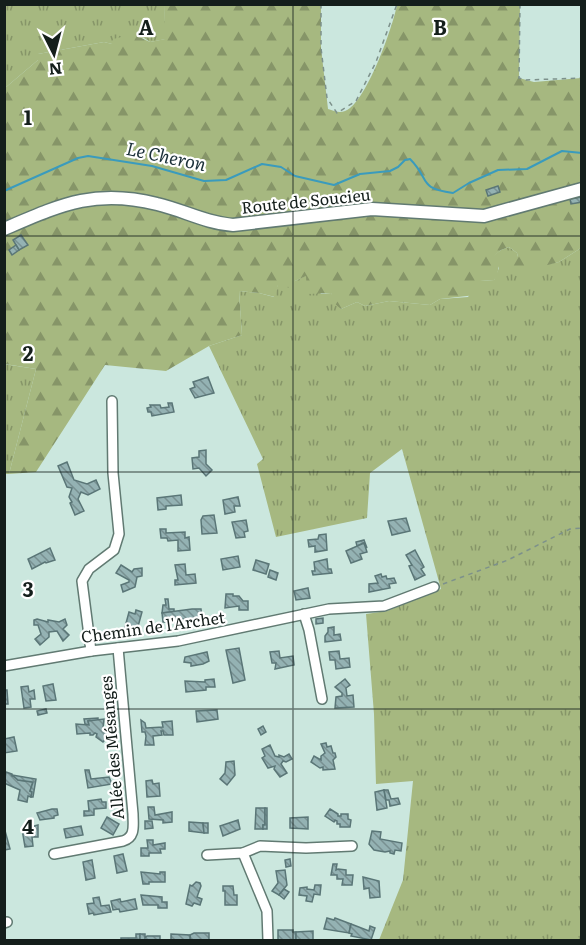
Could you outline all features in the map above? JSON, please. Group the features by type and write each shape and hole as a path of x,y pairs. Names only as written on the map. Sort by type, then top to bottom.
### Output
{"street":[{"name":"Route de Soucieu","path":"4,229 57,206 102,197 156,203 217,224 233,225 372,209 484,216 582,189"},
{"path":"91,651 82,581 89,569 114,550 119,534 113,473 112,401"},
{"name":"Chemin de l'Archet","path":"4,666 91,651 178,641 329,609 384,606 434,587"},
{"path":"304,614 322,699"},
{"name":"Allée des Mésanges","path":"54,854 123,841 133,834 118,648"},
{"path":"207,855 243,853 260,846 306,848 352,846"},
{"path":"243,853 267,911 268,940"}],"path":[{"path":"321,4 321,48 327,98 337,113 356,101 376,62 397,4"},
{"path":"520,4 519,78 526,80 582,78"},
{"path":"434,587 508,560 570,529 582,528"}],"green space":[{"path":"520,4 519,78 534,82 581,78 581,248 559,262 521,272 509,265 508,259 518,257 517,253 509,247 501,250 494,256 500,259 497,276 494,280 480,281 480,289 476,295 440,299 430,305 389,301 365,306 357,302 341,309 334,303 331,293 307,294 306,276 295,281 290,288 278,285 275,297 239,291 242,335 209,346 166,371 105,365 36,472 9,474 36,369 5,364 5,88 38,60 38,54 104,42 112,44 113,39 126,36 137,36 150,42 165,39 164,5 321,5 321,48 328,109 342,112 350,108 365,89 385,44 397,5"},
{"path":"5,5 164,5 166,39 150,42 144,38 112,44 104,42 38,54 38,60 5,88"},
{"path":"509,247 517,253 518,257 543,265 559,262 581,248 581,940 379,940 403,880 413,781 376,784 374,714 366,614 387,611 441,589 402,449 370,473 367,518 276,537 257,464 263,459 209,346 242,335 239,291 274,297 278,284 295,281 307,275 321,294 331,293 341,309 357,302 365,306 389,301 430,305 440,299 468,297 479,281 494,280 499,268 493,256"},
{"path":"4,364 36,369 9,474 4,474"}],"building":[{"path":"498,186 500,192 488,196 486,190"},
{"path":"582,197 582,202 571,204 570,199"},
{"path":"21,235 28,245 19,250 13,240"},
{"path":"16,245 19,250 12,255 9,250"},
{"path":"208,377 214,393 195,398 190,389 195,387 193,382"},
{"path":"168,403 172,403 174,412 152,416 151,412 148,412 147,408 151,407 150,405 160,405 161,408 169,407"},
{"path":"206,450 206,464 212,470 206,476 199,468 193,469 192,458 199,457 199,451"},
{"path":"67,462 74,480 87,484 96,480 100,489 88,495 81,492 78,499 84,511 75,515 69,497 72,488 67,487 58,466"},
{"path":"181,495 182,505 166,506 166,509 158,510 157,498"},
{"path":"238,497 240,506 234,506 235,512 225,514 223,500"},
{"path":"214,515 217,533 202,534 203,516"},
{"path":"406,518 410,531 392,535 388,521"},
{"path":"246,520 248,531 244,532 245,537 236,538 232,522"},
{"path":"160,529 166,529 166,533 185,532 185,538 189,537 190,550 178,551 178,540 168,541 167,538 161,538"},
{"path":"326,534 327,550 315,552 315,546 309,547 308,540 318,539 319,535"},
{"path":"364,540 367,548 364,543 357,546 356,542"},
{"path":"364,543 367,552 360,554 362,559 351,563 346,551"},
{"path":"50,548 55,560 32,569 28,559"},
{"path":"415,550 424,567 421,569 425,575 415,580 409,566 412,565 406,555"},
{"path":"238,556 240,567 223,570 221,559"},
{"path":"327,559 328,569 331,569 332,573 313,575 314,562"},
{"path":"256,560 269,564 266,574 253,570"},
{"path":"185,564 186,575 195,574 196,583 175,585 175,580 178,580 175,565"},
{"path":"121,565 132,572 134,569 142,568 142,576 137,577 135,587 123,592 121,585 129,580 116,573"},
{"path":"270,570 278,573 276,580 268,577"},
{"path":"381,574 387,579 394,578 396,583 389,584 390,588 369,592 369,584 378,583 375,576"},
{"path":"308,588 310,598 296,600 294,591"},
{"path":"226,594 233,594 233,596 239,596 243,601 248,601 248,610 239,610 239,606 225,608"},
{"path":"165,599 168,599 169,609 174,609 174,612 162,613 163,605 166,605"},
{"path":"201,609 202,619 163,622 162,613"},
{"path":"136,610 142,612 137,630 125,627 129,612 135,614"},
{"path":"323,618 323,623 316,624 316,619"},
{"path":"65,619 67,625 63,629 69,635 63,641 57,631 49,632 49,637 40,645 35,639 41,634 38,625 34,625 34,620 59,622"},
{"path":"334,627 334,635 340,634 341,640 325,642 328,628"},
{"path":"239,648 245,680 233,683 226,650"},
{"path":"279,651 280,658 293,656 294,665 275,669 276,663 272,663 270,652"},
{"path":"339,651 340,659 349,658 350,667 336,669 335,660 330,660 329,652"},
{"path":"207,652 209,661 203,664 191,666 191,663 184,662 185,657"},
{"path":"214,679 215,687 186,692 185,681 205,682 205,680"},
{"path":"345,679 350,685 346,688 347,696 353,695 354,707 335,708 336,697 342,696 342,693 335,687"},
{"path":"53,684 56,700 46,701 43,686"},
{"path":"28,686 29,692 34,690 35,699 30,699 31,707 24,708 21,687"},
{"path":"4,690 7,690 8,704 4,704"},
{"path":"46,709 47,713 38,715 37,711"},
{"path":"217,710 218,719 197,722 196,711"},
{"path":"98,718 98,721 88,721 89,725 85,724 84,719"},
{"path":"104,719 103,728 110,734 103,742 96,737 95,733 93,735 90,733 77,734 76,724 89,725 88,721"},
{"path":"141,720 145,723 146,728 163,727 162,722 172,721 173,735 164,735 161,731 162,735 153,736 154,745 145,745 146,736 145,732 142,732"},
{"path":"263,726 266,732 261,735 258,729"},
{"path":"14,737 17,751 4,753 4,739"},
{"path":"326,743 327,747 331,746 335,753 336,757 333,760 335,769 323,770 323,767 320,768 311,762 314,756 321,760 321,756 325,753 321,744"},
{"path":"270,745 275,756 284,757 289,754 292,759 283,761 281,764 287,773 280,777 274,769 275,766 268,768 262,758 265,756 262,749"},
{"path":"234,761 235,775 227,785 220,779 225,773 226,762"},
{"path":"85,770 89,770 91,779 109,777 112,784 88,788"},
{"path":"6,772 18,780 33,782 31,797 28,796 27,802 18,800 20,790 4,783"},
{"path":"12,775 36,779 33,797 30,791 33,782 18,780"},
{"path":"152,780 153,784 159,783 160,796 147,797 146,781"},
{"path":"384,790 387,808 377,810 375,792"},
{"path":"384,790 388,790 391,799 398,798 400,804 390,806"},
{"path":"101,799 102,802 106,802 106,808 94,809 94,815 84,816 84,811 89,811 88,801"},
{"path":"148,807 154,807 155,815 172,812 172,822 163,823 163,820 149,819"},
{"path":"256,808 265,808 263,829 255,829"},
{"path":"265,808 267,808 267,829 263,829 265,825"},
{"path":"57,809 58,815 54,818 40,820 37,813"},
{"path":"330,809 338,816 348,814 348,819 351,820 350,827 340,827 337,821 334,822 325,816"},
{"path":"107,817 119,824 113,835 101,828"},
{"path":"308,817 308,829 290,828 290,818"},
{"path":"238,820 240,829 223,836 220,826"},
{"path":"145,821 152,821 153,828 145,829"},
{"path":"189,822 203,823 204,833 189,831"},
{"path":"203,823 208,823 208,833 204,833"},
{"path":"38,825 38,837 32,837 33,846 25,847 22,829"},
{"path":"81,826 83,835 66,838 64,829"},
{"path":"4,827 10,849 4,850"},
{"path":"372,831 381,832 380,839 402,843 401,851 395,850 394,854 390,851 374,850 369,844"},
{"path":"147,840 153,840 153,845 165,843 165,849 160,849 161,853 141,856 141,848 148,848"},
{"path":"123,854 127,871 117,873 114,856"},
{"path":"290,859 291,866 286,867 285,860"},
{"path":"92,860 95,878 86,880 83,862"},
{"path":"333,864 337,864 336,870 346,870 346,875 353,875 352,885 342,885 343,879 337,879 337,875 331,875"},
{"path":"285,870 287,885 279,895 272,891 278,883 276,871"},
{"path":"141,872 160,874 160,872 165,872 165,882 143,884"},
{"path":"363,877 379,881 380,897 370,898 369,888 364,889"},
{"path":"196,882 201,886 197,897 202,899 200,905 194,903 192,906 186,904 190,885"},
{"path":"315,885 321,885 320,895 314,894 312,902 306,901 307,896 299,895 300,888 307,887 307,889 314,890"},
{"path":"223,886 233,886 234,895 237,895 237,905 225,905"},
{"path":"284,889 289,892 284,899 279,895"},
{"path":"141,895 162,897 162,902 167,902 167,908 158,908 158,905 143,905"},
{"path":"99,897 101,906 109,905 111,912 89,914 87,904 94,903 93,898"},
{"path":"120,899 121,902 135,899 137,909 120,912 119,909 113,910 111,901"},
{"path":"327,918 334,920 335,918 351,924 349,933 324,929"},
{"path":"351,924 369,931 370,926 375,928 371,940 351,936 352,934 349,933"},
{"path":"278,930 293,930 296,932 296,940 278,940"},
{"path":"313,931 313,940 296,940 296,932"},
{"path":"209,933 209,940 190,940 190,935"},
{"path":"136,934 140,934 140,940 121,940 121,938 136,938"},
{"path":"140,934 145,934 145,938 160,936 160,940 140,940"},
{"path":"171,934 190,935 190,940 171,940"}],"waterway":[{"name":"Le Cheron","path":"4,191 78,158 88,156 152,166 204,181 226,180 262,164 281,167 295,176 334,185 360,174 390,171 410,159 429,186 453,193 498,170 527,169 562,151 582,153"}]}
